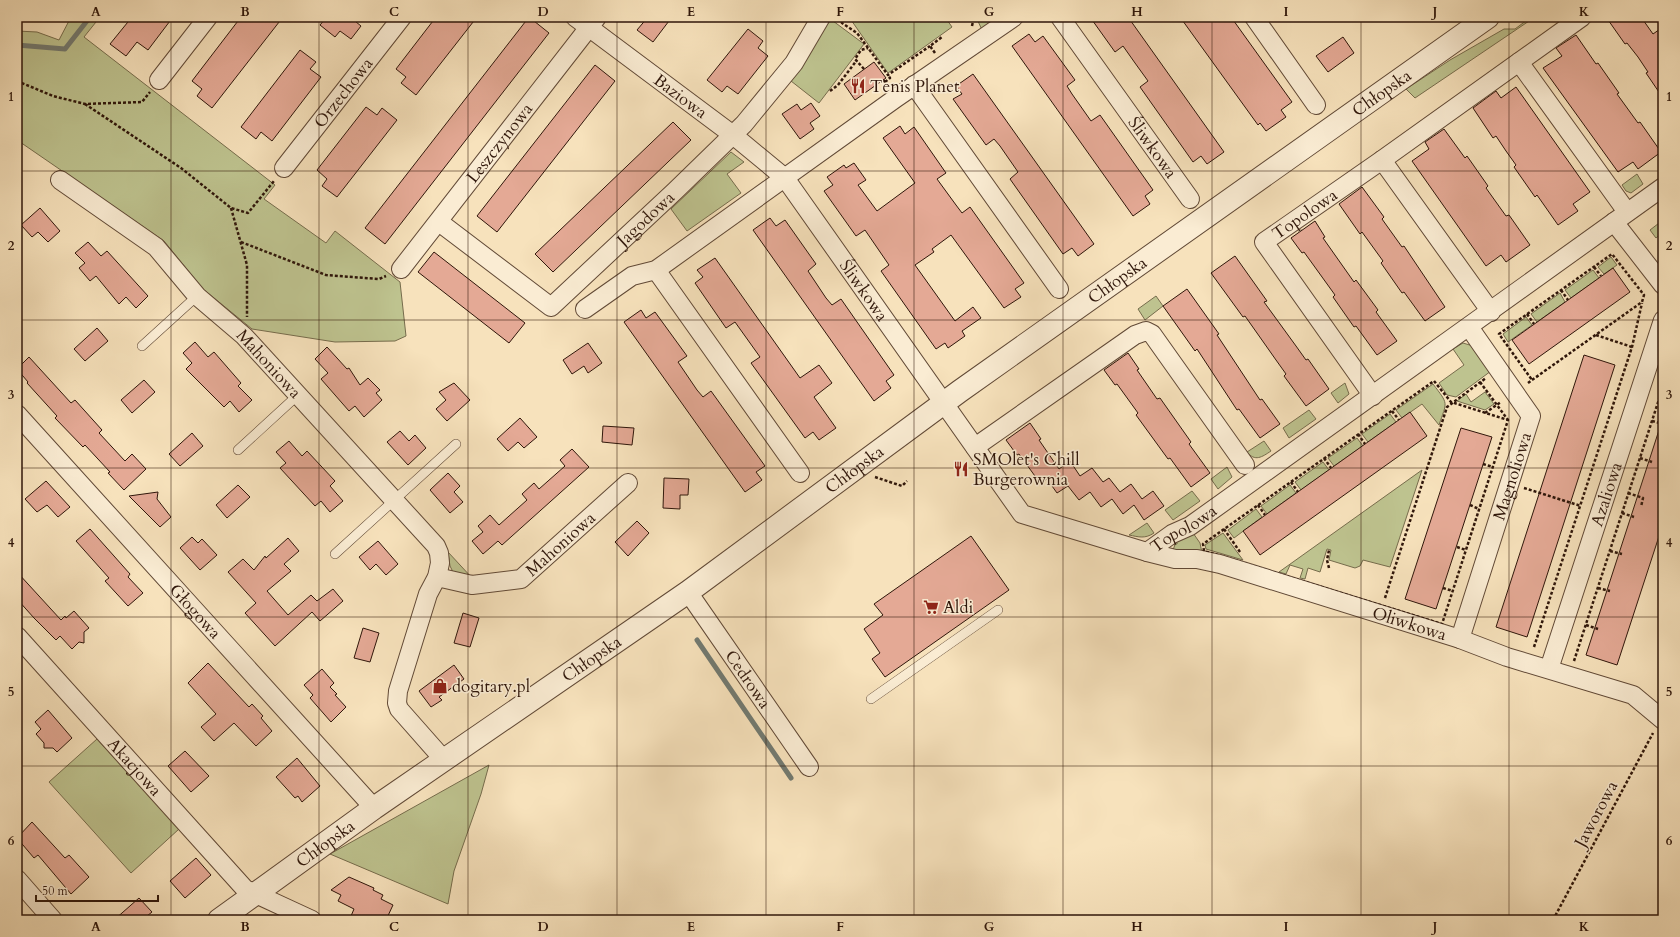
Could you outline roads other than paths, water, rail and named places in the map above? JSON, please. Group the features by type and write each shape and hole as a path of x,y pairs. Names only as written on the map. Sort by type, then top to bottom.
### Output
{"street":[{"path":"156,84 208,17"},
{"name":"Orzechowa","path":"280,174 402,17"},
{"name":"Jagodowa","path":"439,222 551,306 734,135 794,63 821,17"},
{"path":"586,309 632,276 656,270 914,85 1014,17"},
{"name":"Śliwkowa","path":"1060,17 1190,199"},
{"path":"1254,17 1316,105"},
{"name":"Chłopska","path":"219,920 374,808 688,592 945,402 1488,17"},
{"name":"Topolowa","path":"1373,396 1264,242 1382,160 1582,17"},
{"name":"Baziowa","path":"587,20 734,135 785,178"},
{"name":"Leszczynowa","path":"401,269 439,222 587,20"},
{"path":"1519,62 1621,217 1663,285"},
{"path":"914,85 1059,289"},
{"path":"1382,160 1491,312"},
{"name":"Śliwkowa","path":"785,178 945,402"},
{"name":"Mahoniowa","path":"60,180 156,247 196,296 244,336 436,546 439,553 440,563 437,577 428,594 400,684 397,704 399,709 444,760"},
{"name":"Topolowa","path":"945,402 956,422 1022,514 1147,552 1172,534 1190,526 1491,312 1663,187"},
{"path":"656,270 800,473"},
{"name":"Azaliowa","path":"1549,669 1663,320"},
{"name":"Magnoliowa","path":"1460,639 1531,416 1469,327"},
{"path":"975,447 1135,335 1146,331 1152,334 1245,465"},
{"name":"Głogowa","path":"17,414 374,808"},
{"name":"Mahoniowa","path":"437,577 472,585 521,580 628,483"},
{"name":"Oliwkowa","path":"1147,552 1175,559 1197,559 1220,564 1460,639 1507,657 1633,695 1662,719"},
{"name":"Cedrowa","path":"688,592 809,767"},
{"name":"Akacjowa","path":"17,636 245,888 312,920"},
{"path":"17,879 53,920"}],"lane":[{"path":"142,346 196,296"},
{"path":"238,450 298,395"},
{"path":"335,554 456,444"},
{"path":"871,699 998,610"}],"waterway":[{"path":"17,45 65,49 90,17"},
{"path":"697,640 791,778"}],"place":[{"name":"Tenis Planet","path":"858,86"},
{"name":"SMOlet's Chill Burgerownia","path":"961,469"},
{"name":"Aldi","path":"931,607"},
{"name":"dogitary.pl","path":"440,686"}]}
